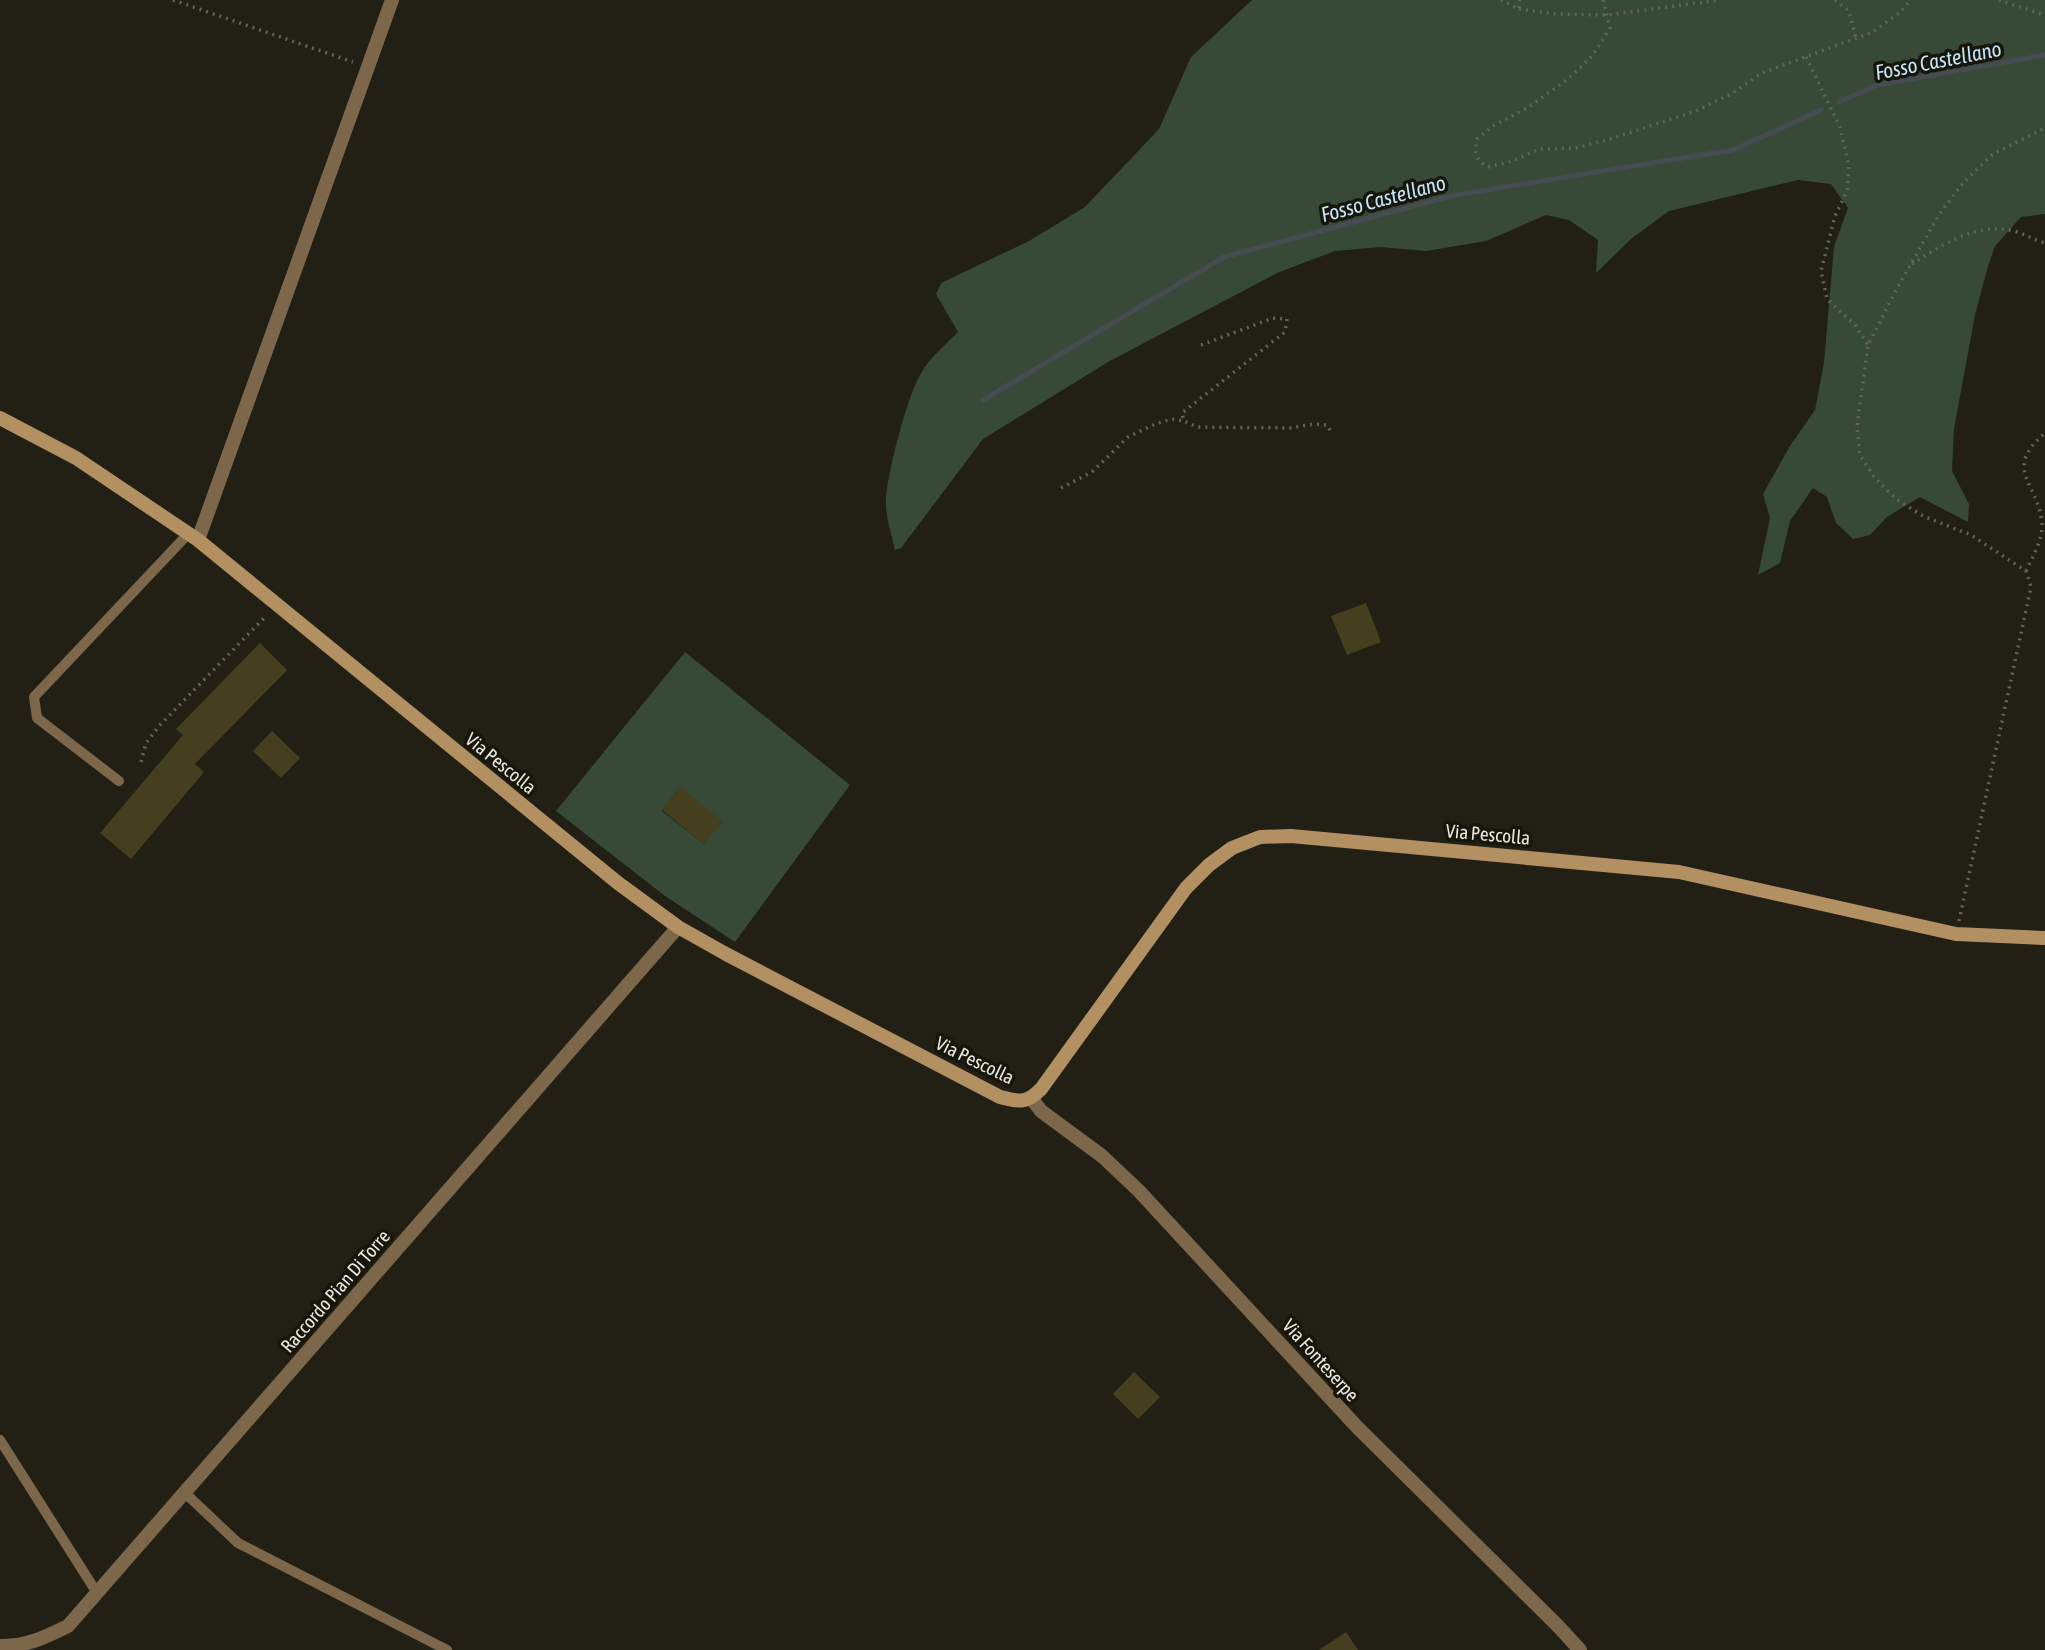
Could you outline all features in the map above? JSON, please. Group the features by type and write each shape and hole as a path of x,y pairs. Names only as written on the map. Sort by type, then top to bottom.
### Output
{"street":[{"path":"193,537 392,0"},
{"name":"Via Pescolla","path":"0,418 76,458 193,537 618,883 678,927 1000,1097 1019,1102 1032,1099 1041,1090 1186,888 1209,865 1232,848 1260,837 1292,836 1463,850 1679,872 1956,934 2045,938"},
{"name":"Raccordo Pian Di Torre","path":"7,1648 44,1638 68,1626 678,927"},
{"name":"Via Fonteserpe","path":"1032,1099 1041,1111 1102,1156 1139,1191 1357,1427 1580,1650"}],"lane":[{"path":"119,781 37,718 34,697 193,537"},
{"path":"0,1440 97,1593"},
{"path":"185,1493 238,1543 447,1650"}],"path":[{"path":"173,0 368,67"},
{"path":"1501,0 1519,9 1555,14 1607,15 1720,0"},
{"path":"1519,9 1520,0"},
{"path":"1603,0 1610,28 1593,55 1568,79 1477,139 1474,152 1478,161 1488,167 1519,159 1540,149 1576,148 1696,111 1731,94 1762,73 1873,32 1900,12 1910,0"},
{"path":"1835,0 1849,12 1856,38"},
{"path":"1999,0 2045,15"},
{"path":"1806,57 1840,127 1849,166 1847,191 1835,216 1821,271 1827,299 1855,325 1868,345"},
{"path":"1956,934 2031,587 2026,571 1971,535 1923,516 1896,499 1874,477 1860,455 1857,426 1868,345 1940,213 1964,182 1993,155 2045,128"},
{"path":"1910,266 1942,245 1992,228 2016,232 2045,243"},
{"path":"1184,421 1182,413 1285,332 1287,319 1273,318 1201,345"},
{"path":"1061,488 1092,472 1128,437 1172,419 1197,427 1290,429 1314,424 1327,425 1331,432"},
{"path":"2026,571 2038,545 2042,526 2038,503 2023,471 2031,445 2045,433"},
{"path":"141,762 146,743 160,725 268,614"}],"green space":[{"path":"1252,0 2045,0 2045,214 2021,217 1995,246 1975,315 1954,429 1952,471 1969,504 1968,522 1920,497 1887,517 1870,535 1853,539 1836,523 1827,497 1813,488 1790,521 1780,563 1758,575 1770,518 1763,494 1790,446 1815,410 1824,363 1834,247 1848,208 1831,184 1798,180 1669,211 1631,239 1596,273 1598,240 1569,220 1546,215 1486,241 1426,251 1381,247 1335,251 1277,273 1108,362 983,439 901,548 895,550 886,496 903,421 923,370 958,332 936,294 941,283 1029,241 1085,207 1159,129 1191,57"},
{"path":"685,652 850,785 735,942 665,896 556,811","holes":["679,788 722,821 704,844 662,811"]}],"building":[{"path":"1366,603 1381,642 1347,655 1331,616"},
{"path":"260,643 287,670 195,764 204,772 131,859 100,833 183,735 176,729"},
{"path":"272,731 300,758 281,778 253,751"},
{"path":"680,787 723,821 704,844 662,810"},
{"path":"1134,1372 1160,1397 1138,1419 1113,1394"},
{"path":"1346,1632 1358,1650 1319,1650"}],"waterway":[{"name":"Fosso Castellano","path":"1839,102 1877,85 2045,55"},
{"name":"Fosso Castellano","path":"983,400 1224,257 1455,195 1733,150 1821,110"}]}
